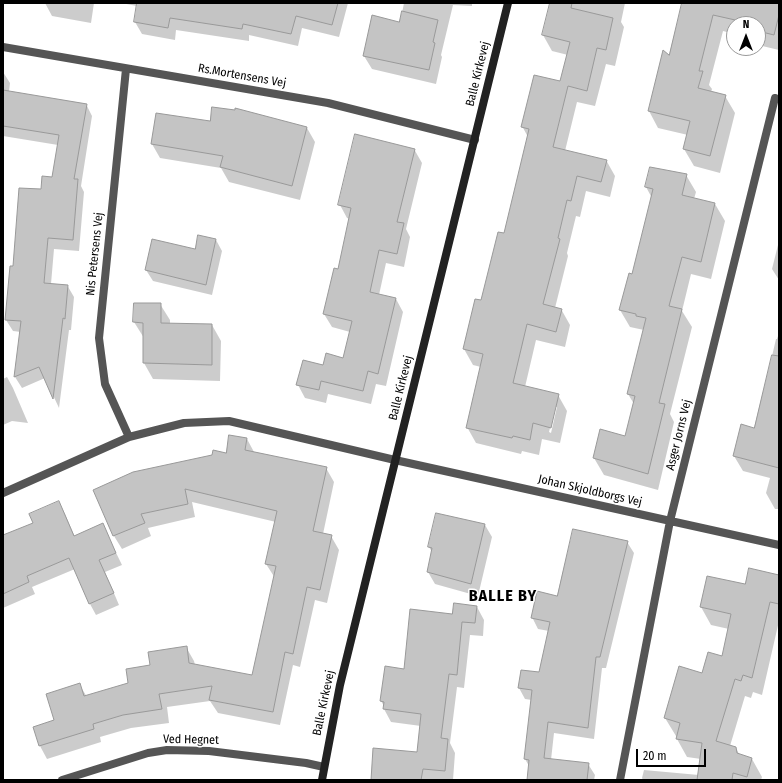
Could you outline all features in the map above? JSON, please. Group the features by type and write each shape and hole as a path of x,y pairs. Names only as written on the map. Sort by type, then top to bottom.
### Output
{"street":[{"name":"Balle Kirkevej","path":"322,780 340,684 508,3"},
{"name":"Rs.Mortensens Vej","path":"3,47 328,103 475,140"},
{"name":"Nis Petersens Vej","path":"126,69 99,338 105,384 129,437"},
{"name":"Asger Jorns Vej","path":"620,780 670,521 775,98"},
{"path":"3,493 129,437 184,423 229,421 395,460"},
{"name":"Johan Skjoldborgs Vej","path":"395,460 779,545"},
{"name":"Ved Hegnet","path":"62,780 148,753 167,750 209,751 306,763 324,767"}],"building":[{"path":"137,3 338,3 332,25 296,16 291,34 243,24 242,29 170,18 168,28 134,22"},
{"path":"550,3 572,3 571,8 613,18 606,50 597,48 587,91 568,86 553,147 607,160 601,182 577,176 571,201 567,200 558,238 560,239 543,304 562,309 556,332 527,324 513,383 559,394 551,428 533,423 530,440 513,436 512,438 466,428 483,354 463,349 475,299 481,300 498,232 504,233 529,129 521,127 534,75 560,81 570,42 542,35"},
{"path":"682,3 779,3 779,15 774,35 766,33 766,16 726,16 726,18 713,15 699,71 703,71 698,88 726,95 710,156 683,149 690,121 648,111 663,50 669,55"},
{"path":"402,11 438,20 429,70 363,56 372,15 399,22"},
{"path":"3,90 87,104 74,179 78,179 73,240 48,238 44,283 68,285 65,319 63,318 53,399 39,367 14,377 21,321 5,320 10,266 13,266 19,188 41,189 42,176 52,177 59,135 3,126"},
{"path":"212,107 235,110 235,108 307,127 292,186 220,167 223,156 151,144 156,113 210,121"},
{"path":"355,134 415,149 397,222 404,223 397,254 379,250 370,292 396,298 378,374 368,371 363,391 321,381 319,390 296,385 303,360 323,365 326,353 343,358 352,321 323,314 334,268 338,269 351,208 338,205"},
{"path":"650,167 687,174 682,195 715,203 701,262 682,257 669,306 682,309 659,403 665,404 648,474 593,458 600,429 625,436 635,396 627,394 646,318 619,310 629,273 632,274 653,189 645,187"},
{"path":"198,235 216,239 206,285 145,270 152,239 195,249"},
{"path":"134,303 161,303 161,323 212,324 212,365 143,363 143,323 133,322"},
{"path":"772,355 779,356 779,468 733,456 741,424 754,428"},
{"path":"229,435 247,438 245,450 327,467 313,531 332,535 320,590 307,587 293,654 285,652 273,712 209,700 212,686 159,694 162,709 123,715 93,724 94,729 39,746 33,727 54,720 46,694 80,683 84,696 128,683 126,669 150,665 148,652 187,646 189,663 252,675 276,566 265,564 277,511 185,489 188,504 141,514 145,523 113,536 93,490 133,472 212,455 213,450 226,453"},
{"path":"59,501 74,536 103,523 116,553 99,560 114,593 89,604 69,558 27,576 29,582 3,594 3,535 33,523 29,514"},
{"path":"436,513 485,524 471,584 427,572 432,548 428,547"},
{"path":"573,529 628,541 600,657 596,657 588,728 548,722 544,758 589,763 587,780 527,780 529,760 524,759 532,690 518,688 521,670 539,672 550,622 531,618 537,591 557,596"},
{"path":"749,568 779,575 779,604 770,602 752,678 743,675 741,681 735,679 716,741 736,747 737,753 752,758 747,777 733,773 732,780 697,780 702,743 676,739 680,723 664,718 679,666 702,673 708,652 722,656 731,614 700,607 707,576 745,584"},
{"path":"454,603 477,606 475,623 462,622 457,675 449,674 441,738 448,739 445,771 423,769 421,780 371,780 373,748 417,752 421,714 383,709 384,702 380,701 385,666 404,669 410,609 452,614"}],"district":[{"name":"BALLE BY","path":"503,597"}]}
